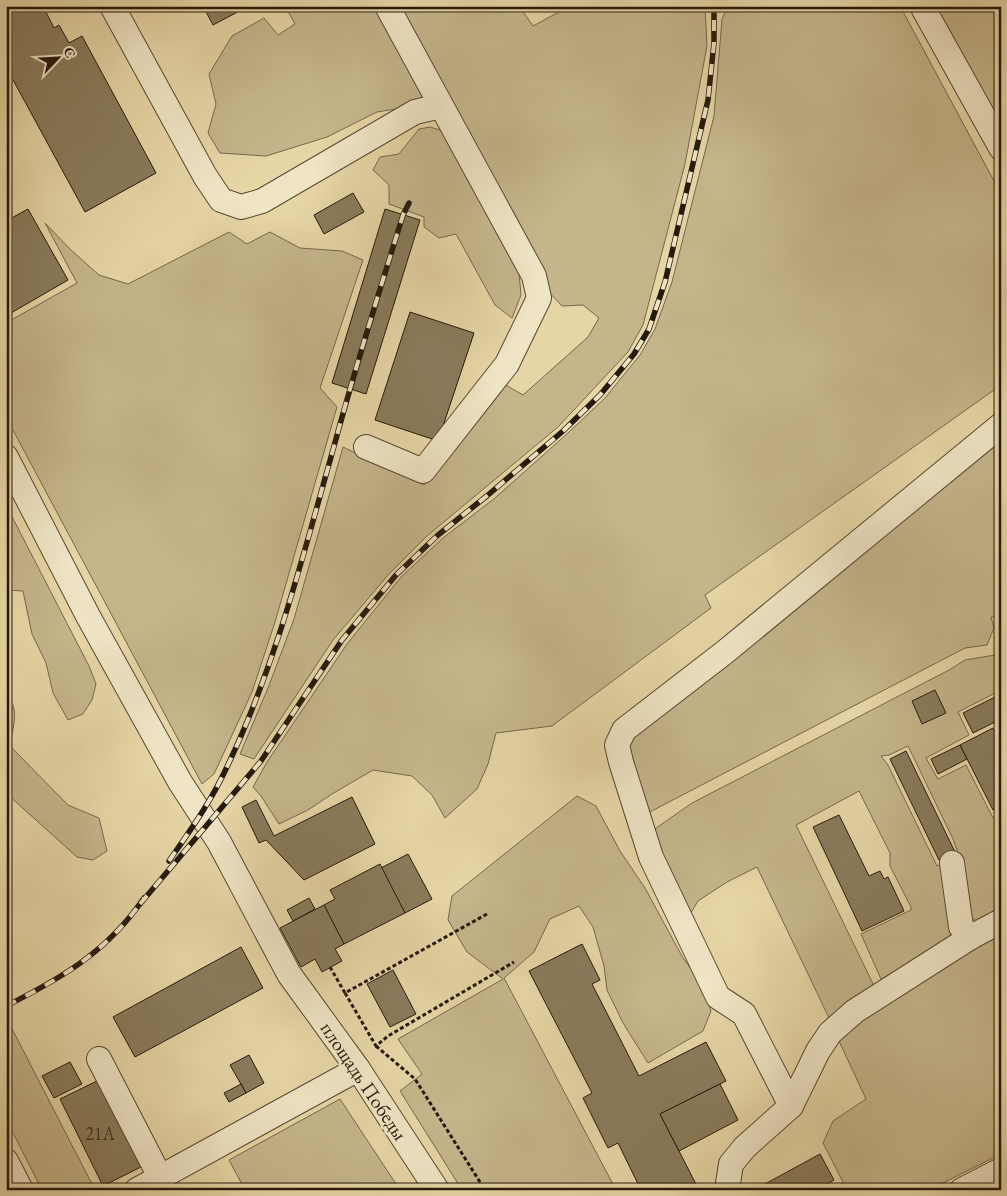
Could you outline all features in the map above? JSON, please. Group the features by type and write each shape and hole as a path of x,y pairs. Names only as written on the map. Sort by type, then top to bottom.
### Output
{"street":[{"path":"112,6 205,176 221,200 241,207 262,201 415,112 441,106"},
{"path":"366,447 423,471 507,364 539,298 534,276 387,6"},
{"path":"922,6 1001,148"},
{"path":"791,1106 744,1014 718,997 702,966 651,857 617,745 624,730 733,645 1001,425"},
{"name":"площадь Победы","path":"6,457 88,616 180,782 219,842 289,974 358,1069 437,1190"},
{"path":"952,863 961,927 972,937"},
{"path":"727,1190 731,1164 745,1147 791,1106 818,1051 830,1033 855,1011 972,937 1001,921"},
{"path":"99,1060 160,1177"},
{"path":"137,1190 358,1069"},
{"path":"6,1161 21,1190"},
{"path":"962,1190 1001,1170"}],"path":[{"path":"345,994 487,914"},
{"path":"376,1046 388,1036 514,962"},
{"path":"330,967 376,1046 415,1079 484,1190"}],"shaded area":[{"path":"285,6 378,6 427,102 377,112 327,137 266,156 220,153 208,133 216,104 209,74 232,36 264,18 278,35 295,24"},
{"path":"399,6 519,6 533,26 570,6 705,6 707,46 685,164 643,325 628,352 558,427 427,536 389,574 333,640 254,759 240,754 294,619 343,447 424,485 504,384 523,395 588,337 599,318 583,305 562,306 543,286"},
{"path":"728,6 900,6 1001,194 1001,385 705,595 711,608 552,726 496,733 488,764 477,789 445,818 432,795 412,776 373,770 308,810 279,824 253,787 267,762 347,644 401,577 443,538 495,498 605,398 640,355 655,329 672,282 714,116 722,19"},
{"path":"930,6 1001,6 1001,136"},
{"path":"430,127 447,132 483,196 519,273 521,295 512,318 495,305 456,234 439,238 424,227 424,217 389,204 389,185 373,170 380,157 399,154 419,129"},
{"path":"45,223 99,275 128,284 229,232 247,244 270,232 300,248 342,251 363,260 320,388 337,407 275,622 252,692 214,774 202,784 6,417 6,323 77,283"},
{"path":"1001,439 1001,617 991,617 994,628 987,645 965,648 644,815 626,749 630,732"},
{"path":"6,505 89,666 96,684 92,700 83,714 68,720 53,693 46,663 32,634 23,591 6,590"},
{"path":"995,655 1001,661 1001,690 958,712 969,735 926,758 938,779 966,765 993,818 1001,814 1001,914 982,924 965,914 959,856 953,839 908,746 889,755 881,756 888,765 937,866 946,863 953,920 951,943 884,986 861,934 911,910 911,907 890,866 890,853 859,791 796,825 876,990 829,1018 757,867 727,882 698,901 689,916 649,833 692,803 965,660"},
{"path":"6,695 11,700 14,712 14,726 10,746 68,805 99,818 107,851 93,860 77,857 6,793"},
{"path":"577,796 596,806 620,851 645,888 683,958 700,981 711,1011 703,1031 648,1063 623,1023 607,990 604,966 593,927 579,906 550,919 534,952 504,978 616,1190 462,1190 400,1091 422,1074 398,1039 503,979 467,952 448,920 452,896"},
{"path":"1001,930 1001,1154 929,1190 835,1190 843,1182 823,1143 833,1121 866,1099 839,1041 868,1014"},
{"path":"6,1017 95,1190 42,1190 6,1119"},
{"path":"340,1099 400,1190 245,1190 229,1160"}],"building":[{"path":"6,6 43,6 54,28 59,25 69,43 82,36 156,173 85,212 6,67"},
{"path":"203,6 249,6 213,25"},
{"path":"353,193 364,212 324,234 314,215"},
{"path":"28,209 68,280 11,313 6,304 6,221"},
{"path":"385,209 420,220 366,394 332,383"},
{"path":"410,312 474,333 438,441 375,420"},
{"path":"935,690 946,713 922,724 912,701"},
{"path":"1001,694 1001,719 973,733 963,713"},
{"path":"993,728 1001,744 1001,806 993,810 960,745"},
{"path":"960,745 967,759 938,774 931,759"},
{"path":"906,751 955,852 939,860 890,759"},
{"path":"352,797 375,844 304,880 266,840 259,843 242,807 256,800 274,836"},
{"path":"839,815 869,876 880,871 884,879 888,877 904,911 862,931 813,827"},
{"path":"408,854 432,899 405,913 381,868"},
{"path":"380,864 405,913 344,944 324,905 335,899 330,890"},
{"path":"309,898 315,909 293,921 287,910"},
{"path":"324,905 344,944 335,949 342,961 322,972 315,959 301,967 280,928"},
{"path":"582,944 600,980 592,984 639,1076 706,1042 726,1081 660,1114 699,1190 641,1190 618,1143 608,1148 583,1098 592,1093 529,971"},
{"path":"241,947 263,988 135,1057 113,1017"},
{"path":"393,970 416,1014 390,1027 367,984"},
{"path":"249,1055 264,1083 246,1093 230,1065"},
{"path":"70,1062 82,1084 54,1098 42,1076"},
{"path":"97,1081 141,1167 103,1186 60,1099"},
{"path":"241,1084 246,1093 229,1102 224,1093"},
{"path":"720,1084 738,1120 679,1151 660,1114"},
{"path":"820,1154 834,1180 816,1190 754,1190"}],"railway":[{"path":"140,904 261,761 342,640 396,575 438,535 563,431 600,395 634,354 649,329 665,282 708,100 714,43 714,6"},
{"path":"169,861 199,817 219,783 259,693 286,613 358,361 403,215 409,203"},
{"path":"6,1006 46,985 83,961 115,933 144,898"}]}
